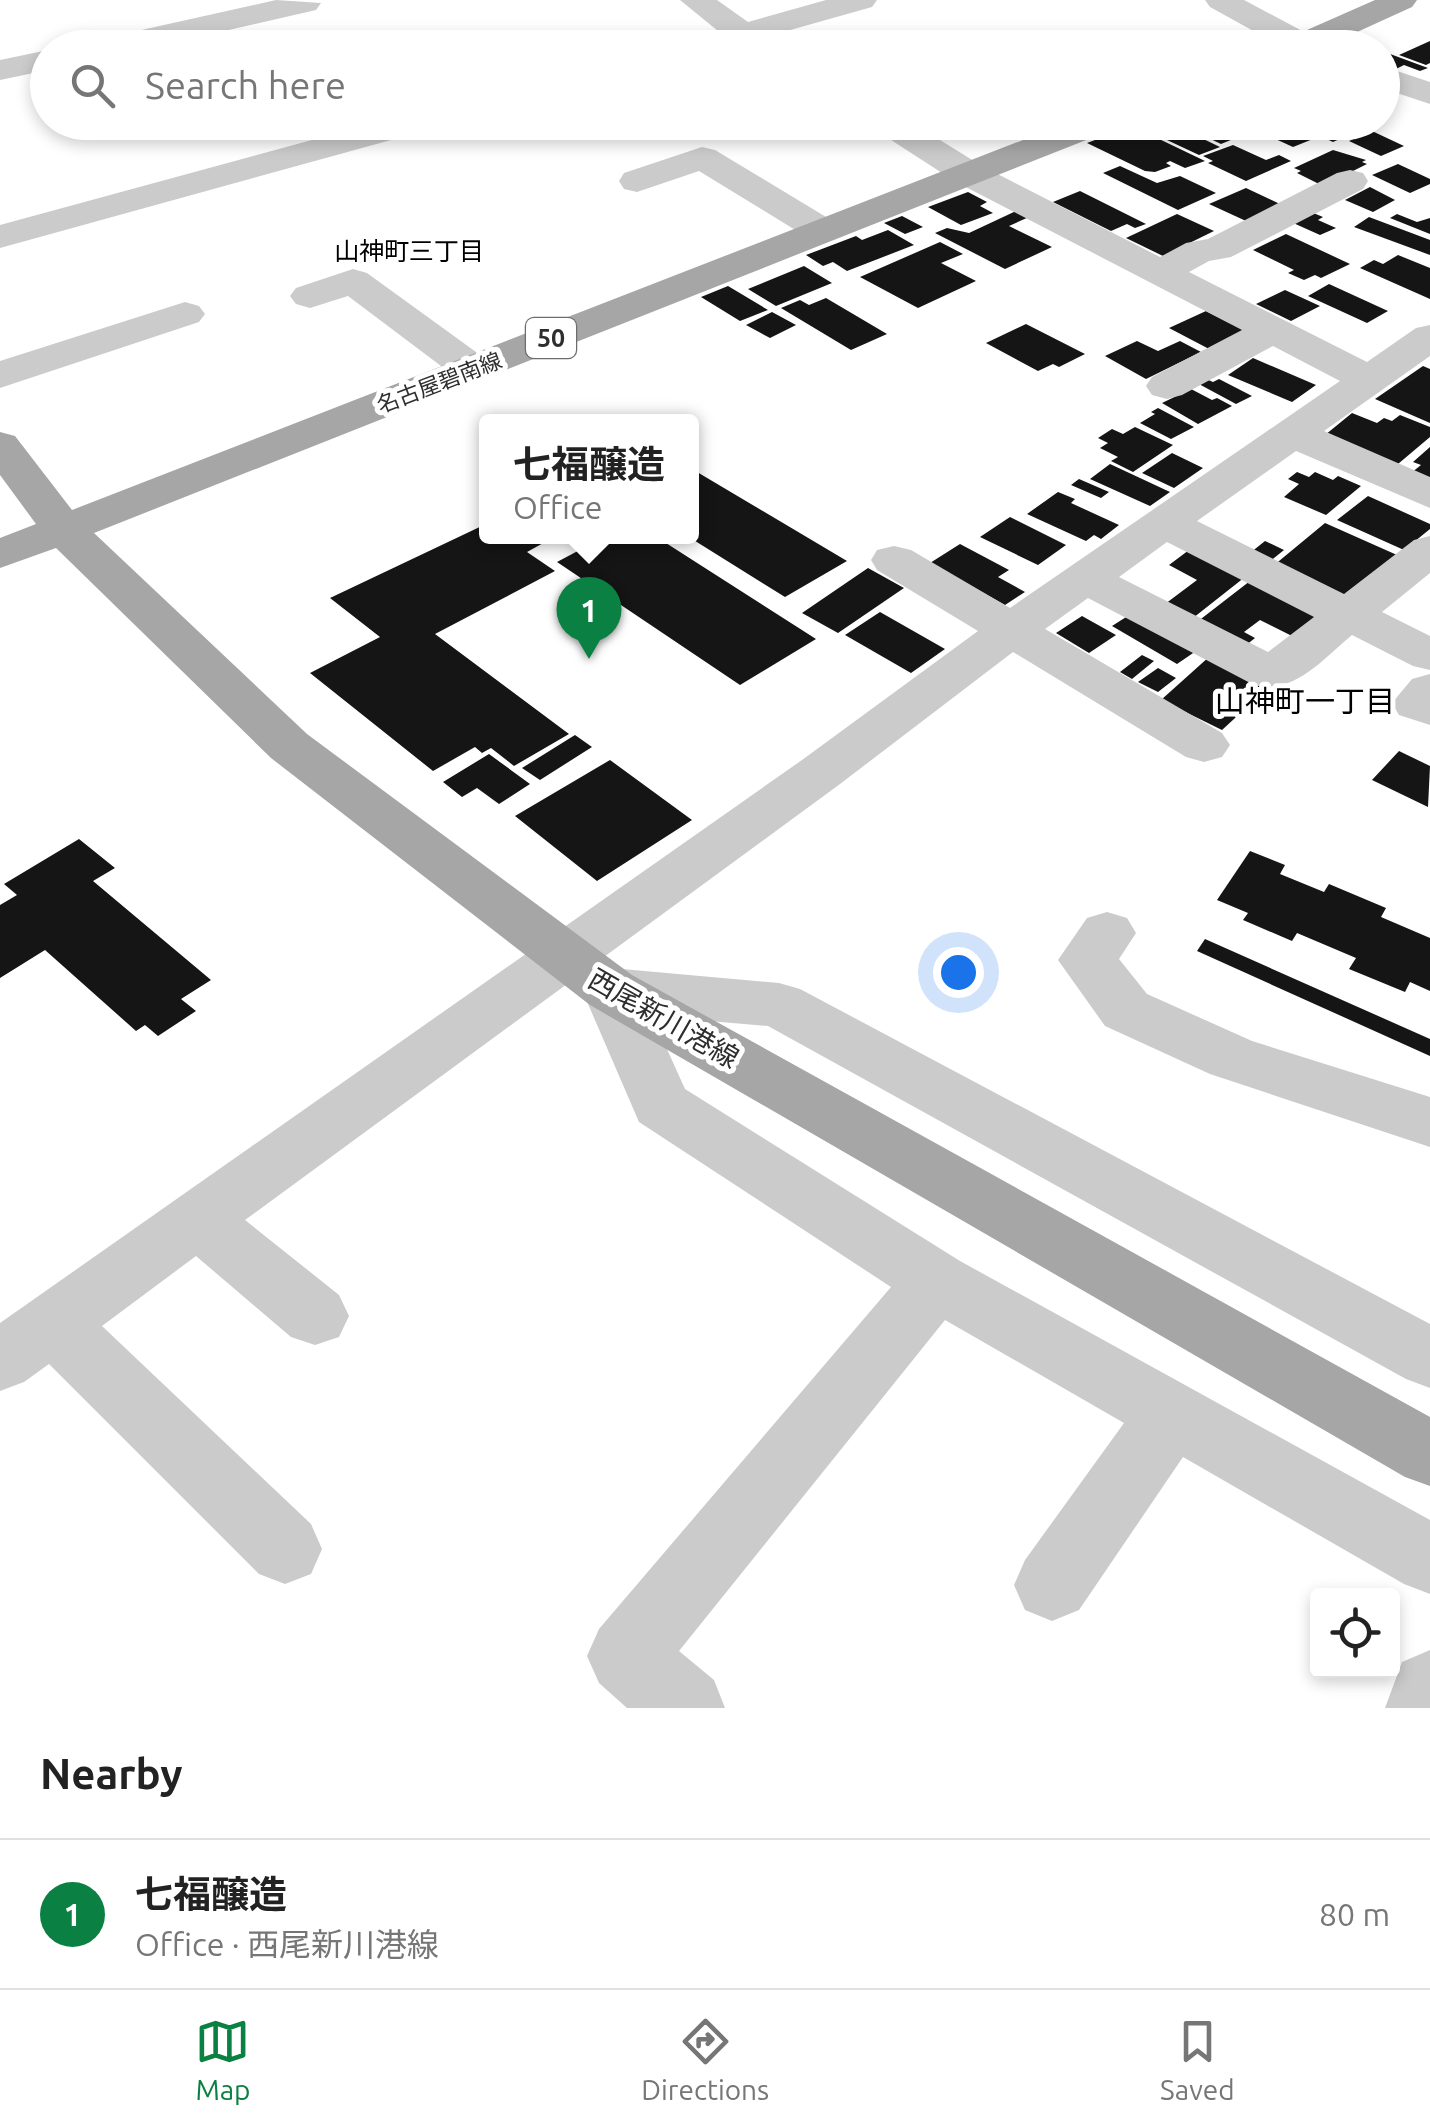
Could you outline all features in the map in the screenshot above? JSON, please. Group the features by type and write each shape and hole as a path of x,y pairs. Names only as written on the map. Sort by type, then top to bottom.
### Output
{"main road":[{"path":"1336,30 1401,0"},
{"name":"名古屋碧南線","path":"0,554 1056,140"},
{"name":"西尾新川港線","path":"0,445 64,530 289,746 587,974 1430,1454"}],"street":[{"path":"184,30 305,3 302,0"},
{"path":"696,0 738,30"},
{"path":"782,30 862,0"},
{"path":"1220,0 1273,30"},
{"path":"0,70 30,64"},
{"path":"1400,83 1430,94"},
{"path":"0,237 353,140"},
{"path":"915,140 969,174 1274,330 1409,358"},
{"path":"637,181 702,158 823,231"},
{"path":"1160,272 1350,182"},
{"path":"310,296 354,281 472,370"},
{"path":"0,375 184,314"},
{"path":"1167,386 1274,330"},
{"path":"285,1549 26,1342 198,1219 587,974 1011,630 1292,433 1409,358"},
{"path":"1292,433 1430,494"},
{"path":"1166,524 1430,654"},
{"path":"1086,578 1272,674 1430,550"},
{"path":"894,560 1204,745"},
{"path":"1430,690 1417,703 1430,709"},
{"path":"1108,933 1088,960 1126,1010 1231,1058 1430,1122"},
{"path":"587,974 661,1105 936,1281 1430,1559"},
{"path":"587,974 779,1005 1430,1358"},
{"path":"198,1219 315,1316"},
{"path":"686,1708 626,1656 936,1281"},
{"path":"1052,1585 1173,1412"},
{"path":"1424,1708 1430,1689"}],"building":[{"path":"1430,41 1430,63 1426,65 1400,55"},
{"path":"1400,58 1428,68 1420,71 1400,67"},
{"path":"1161,140 1205,161 1185,168 1170,161 1166,163 1171,166 1145,171 1087,143"},
{"path":"1167,140 1205,140 1220,147 1199,155"},
{"path":"1278,140 1310,140 1293,147"},
{"path":"1391,140 1404,146 1381,156 1349,141"},
{"path":"1233,145 1266,160 1279,155 1291,161 1246,181 1208,163 1213,161 1203,156"},
{"path":"1333,150 1366,160 1362,162 1367,164 1323,186 1294,168"},
{"path":"1398,164 1430,179 1430,184 1410,193 1372,175"},
{"path":"1120,166 1157,183 1180,176 1216,193 1178,210 1103,173"},
{"path":"1370,187 1395,200 1373,212 1345,200"},
{"path":"1246,188 1282,205 1246,221 1209,204"},
{"path":"1080,191 1146,224 1135,228 1127,224 1111,231 1053,202"},
{"path":"968,192 987,202 980,206 993,213 961,225 928,207"},
{"path":"1016,211 1029,217 1009,226 1052,247 1005,269 935,233 947,228 969,233"},
{"path":"1311,212 1336,228 1320,235 1291,222"},
{"path":"1177,214 1214,231 1163,256 1126,238"},
{"path":"1397,214 1417,222 1430,218 1430,234 1390,218"},
{"path":"902,216 923,227 905,234 884,223"},
{"path":"1369,217 1430,240 1430,255 1354,227"},
{"path":"888,230 914,245 847,271 833,262 823,266 806,255 856,236 862,240"},
{"path":"1286,234 1350,264 1321,278 1315,275 1304,280 1288,273 1294,270 1253,250"},
{"path":"940,242 963,254 941,263 976,281 918,308 860,277"},
{"path":"1398,255 1430,268 1430,299 1360,268 1374,260 1383,264"},
{"path":"804,266 832,283 776,306 748,289"},
{"path":"1329,284 1388,311 1367,323 1308,296"},
{"path":"728,286 768,310 740,321 701,297"},
{"path":"1285,290 1320,306 1291,321 1256,304"},
{"path":"826,298 887,334 851,350 781,308 800,300 809,305"},
{"path":"1206,311 1248,332 1211,350 1169,328"},
{"path":"772,312 796,325 770,338 746,325"},
{"path":"1026,324 1085,354 1059,367 1053,364 1038,371 986,343"},
{"path":"1137,341 1158,351 1180,341 1201,352 1146,379 1105,356"},
{"path":"1253,358 1316,385 1292,402 1228,375"},
{"path":"1423,366 1430,369 1430,423 1375,399"},
{"path":"1219,379 1252,396 1236,404 1197,383"},
{"path":"1191,389 1232,406 1198,424 1162,403"},
{"path":"1158,408 1194,427 1171,439 1140,423"},
{"path":"1352,413 1377,423 1384,418 1392,421 1400,415 1430,427 1430,437 1398,464 1325,435"},
{"path":"1135,427 1173,445 1133,472 1111,461 1118,457 1100,448 1108,443 1098,438 1112,429 1123,434"},
{"path":"1430,447 1430,480 1411,473 1421,465 1413,462"},
{"path":"1172,453 1203,468 1174,488 1142,473"},
{"path":"1110,464 1170,492 1150,506 1090,479"},
{"path":"1297,472 1309,477 1315,472 1333,480 1338,476 1361,486 1326,515 1284,497 1299,484 1288,479"},
{"path":"699,473 847,561 785,597 699,543"},
{"path":"1079,479 1109,492 1101,498 1071,485"},
{"path":"1058,492 1075,499 1071,503 1119,525 1101,539 1094,535 1086,541 1027,514"},
{"path":"1368,496 1430,524 1430,529 1404,550 1337,520"},
{"path":"1010,517 1066,545 1038,565 980,537"},
{"path":"1325,523 1397,555 1346,599 1273,566"},
{"path":"479,527 479,544 542,544 527,552 555,571 435,634 569,734 514,766 491,748 482,753 475,747 433,771 310,673 380,637 330,598"},
{"path":"1265,541 1284,550 1269,562 1250,553"},
{"path":"591,544 668,544 816,639 740,685 557,562"},
{"path":"960,544 1009,570 998,577 1025,592 1005,605 930,563"},
{"path":"1189,550 1245,577 1193,618 1165,604 1197,580 1169,565"},
{"path":"868,568 904,588 838,633 802,613"},
{"path":"1250,581 1322,616 1296,638 1260,620 1244,632 1255,638 1245,646 1197,622"},
{"path":"880,612 945,649 911,673 845,635"},
{"path":"1134,612 1199,649 1177,664 1112,626"},
{"path":"1082,616 1116,635 1089,653 1056,633"},
{"path":"1142,655 1154,661 1132,679 1120,672"},
{"path":"1210,656 1271,685 1222,730 1161,700"},
{"path":"1158,668 1176,678 1158,692 1138,682"},
{"path":"575,735 592,747 540,780 522,768"},
{"path":"1399,751 1430,766 1428,807 1372,780"},
{"path":"489,754 530,784 499,804 477,788 462,797 443,782"},
{"path":"610,760 692,820 597,881 515,816"},
{"path":"79,839 115,868 93,881 211,980 181,999 196,1011 158,1036 145,1025 136,1031 45,950 0,978 0,905 17,895 4,884"},
{"path":"1250,851 1285,865 1280,874 1324,892 1329,884 1386,908 1381,917 1430,938 1430,991 1410,982 1405,992 1349,969 1356,958 1297,933 1292,941 1243,920 1248,913 1217,900"},
{"path":"1205,939 1430,1039 1430,1056 1197,951"}],"place":[{"name":"七福醸造","path":"589,659"}],"district":[{"name":"山神町三丁目","path":"409,251"},
{"name":"山神町一丁目","path":"1305,701"}]}
